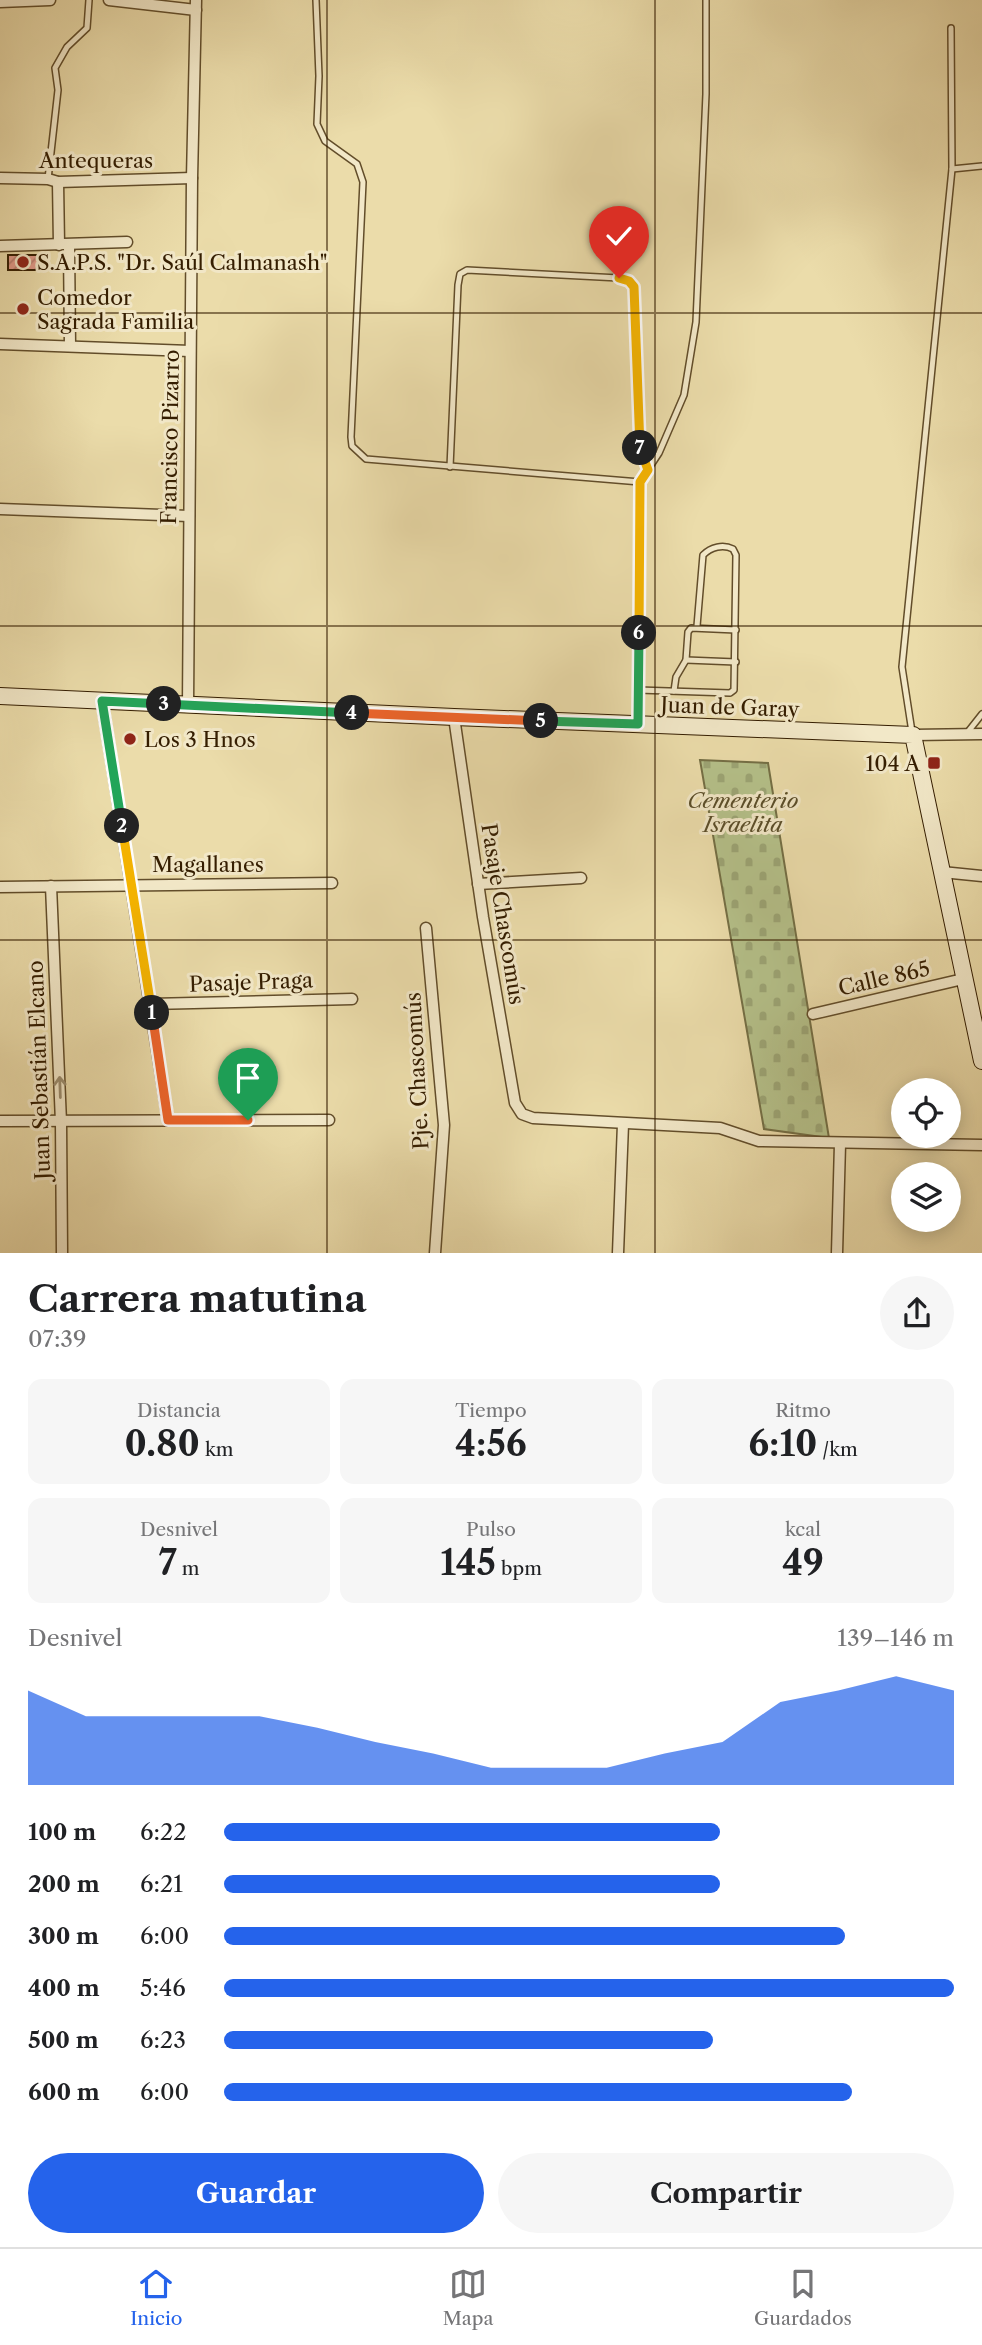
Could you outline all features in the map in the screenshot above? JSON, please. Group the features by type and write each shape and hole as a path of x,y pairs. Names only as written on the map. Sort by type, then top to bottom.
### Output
{"street":[{"path":"0,2 50,0"},
{"path":"109,0 196,5"},
{"name":"Francisco Pizarro","path":"188,706 196,5"},
{"name":"Antequeras","path":"0,178 53,181 192,178"},
{"path":"53,181 64,245 70,346"},
{"path":"0,246 127,242"},
{"path":"0,344 191,351"},
{"path":"0,509 189,516"},
{"name":"Juan de Garay","path":"0,696 913,735"},
{"path":"102,701 168,1120"},
{"name":"Pasaje Chascomús","path":"454,717 478,884 515,1102 522,1114 533,1118 623,1124"},
{"path":"982,734 913,735 963,979 977,1013 982,1061"},
{"path":"942,872 982,876"},
{"path":"478,884 581,878"},
{"name":"Magallanes","path":"0,887 332,883"},
{"name":"Juan Sebastián Elcano","path":"51,886 61,1122 62,1253"},
{"name":"Pje. Chascomús","path":"426,928 444,1125 435,1253"},
{"name":"Calle 865","path":"813,1014 963,979"},
{"name":"Pasaje Praga","path":"151,1004 352,999"},
{"path":"0,1121 328,1120"},
{"path":"618,1253 623,1124 720,1128 760,1141 982,1145"},
{"path":"838,1253 840,1144"}],"lane":[{"path":"53,181 58,89 55,68 67,47 87,27 89,0"},
{"path":"316,0 319,76 317,124 325,141 357,164 363,182 352,446 366,459 640,482"},
{"path":"638,724 640,482 659,453 684,395 696,322 706,94 706,0"},
{"path":"913,735 901,667 952,169 951,27"},
{"path":"952,169 982,166"},
{"path":"450,467 458,285 460,274 467,270 619,278 629,281 634,287 641,454 648,470"},
{"path":"639,690 730,692 736,685 736,555 733,549 727,546 712,548 703,555 697,626"},
{"path":"674,691 676,677 685,660 688,632 697,626 736,629"},
{"path":"685,660 736,662"},
{"path":"966,734 982,714"}],"green space":[{"name":"Cementerio Israelita","path":"700,760 768,763 829,1138 764,1129"}],"building":[{"name":"S.A.P.S. \"Dr. Saúl Calmanash\"","path":"8,255 38,255 38,270 8,270"}],"place":[{"name":"S.A.P.S. \"Dr. Saúl Calmanash\"","path":"23,262"},
{"name":"Comedor Sagrada Familia","path":"23,309"},
{"name":"Los 3 Hnos","path":"130,739"},
{"name":"104 A","path":"934,763"}],"route":[{"path":"248,1120 168,1120 102,701 638,724 640,482 648,470 640,444 634,287 629,281 619,278"}]}
